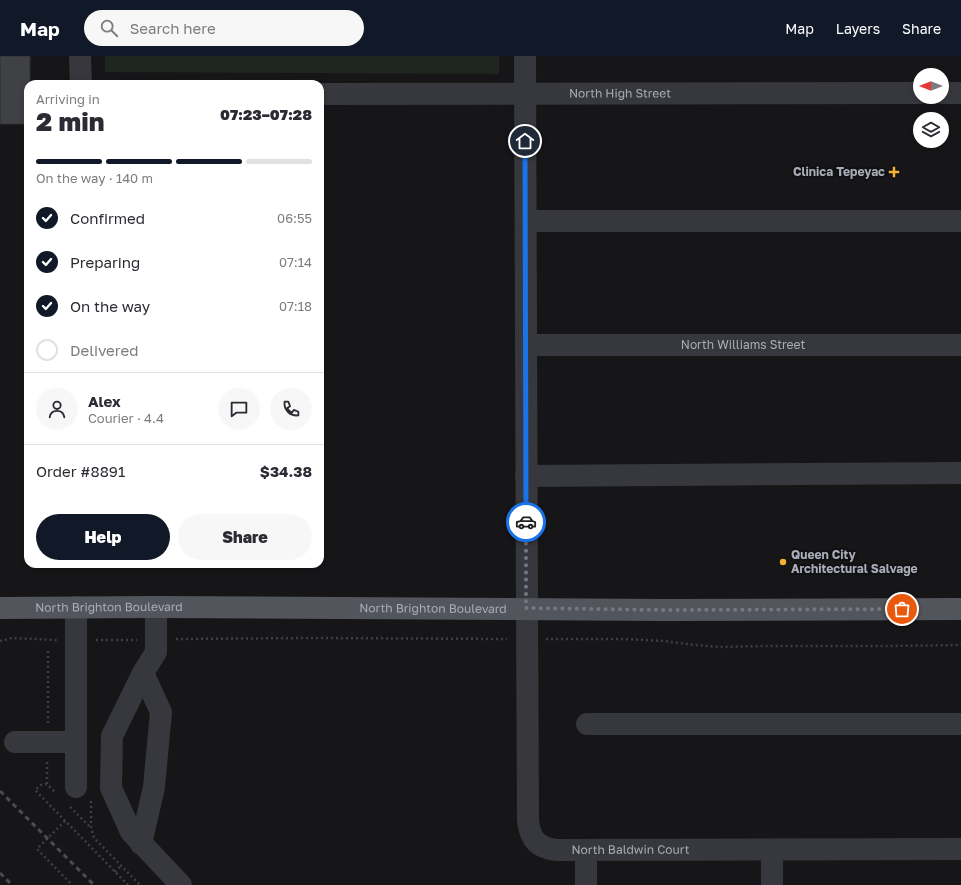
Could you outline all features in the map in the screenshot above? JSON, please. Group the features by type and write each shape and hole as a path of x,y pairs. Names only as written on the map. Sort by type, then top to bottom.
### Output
{"main road":[{"name":"North Brighton Boulevard","path":"0,608 526,608 657,610 961,609"}],"street":[{"path":"80,56 81,80"},
{"name":"North Baldwin Court","path":"525,56 526,608 529,830 533,838 540,845 548,849 586,850 961,849"},
{"name":"North High Street","path":"324,94 913,93"},
{"path":"949,93 961,93"},
{"path":"526,221 961,221"},
{"name":"North Williams Street","path":"526,345 961,345"},
{"path":"526,476 961,473"},
{"path":"76,607 76,787"},
{"path":"156,607 156,652 143,674 112,736 111,788 131,832 181,885"},
{"path":"141,844 154,787 161,712 143,674"},
{"path":"587,724 961,724"},
{"path":"15,742 76,742"},
{"path":"586,850 586,885"},
{"path":"772,850 772,885"}],"path":[{"path":"0,641 12,638 38,640"},
{"path":"188,640 312,638 508,638"},
{"path":"545,639 624,638 720,647 961,645"},
{"path":"93,640 125,640"},
{"path":"48,649 48,677"},
{"path":"47,784 41,784 35,790 128,885"},
{"path":"65,821 37,849 72,885"},
{"path":"91,828 94,838 140,885"},
{"path":"115,872 121,866"}],"shaded area":[{"path":"105,56 499,56 499,74 105,72"}],"building":[{"path":"0,56 30,56 30,80 24,80 24,124 0,124"}],"railway":[{"path":"0,791 94,885"},
{"path":"0,873 12,885"}],"way so far":[{"path":"526,522 526,608 665,610 902,609"}],"place":[{"name":"Clinica Tepeyac","path":"894,172"},
{"name":"Queen City Architectural Salvage","path":"783,562"}],"route":[{"path":"525,141 526,522"}]}
